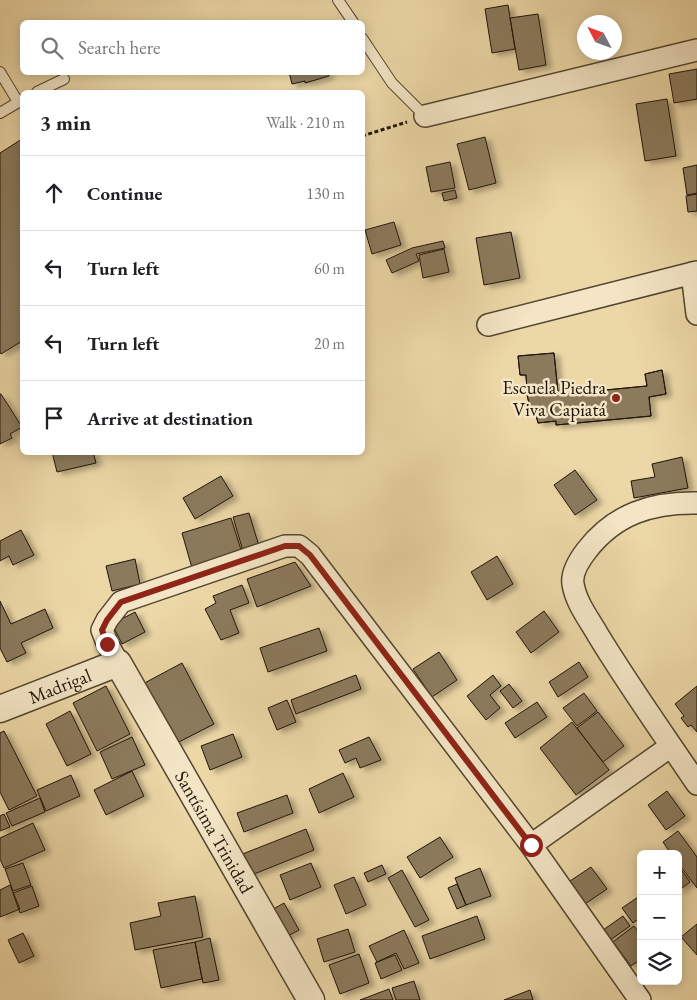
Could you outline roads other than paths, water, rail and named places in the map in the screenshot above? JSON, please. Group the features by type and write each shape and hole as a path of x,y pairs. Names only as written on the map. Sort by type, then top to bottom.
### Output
{"street":[{"path":"425,116 697,50"},
{"path":"488,325 694,272 697,314"},
{"path":"697,503 680,502 652,507 628,515 611,525 597,537 578,562 573,582 576,598 606,648 697,784"},
{"path":"118,663 107,644 102,630 121,602 285,546 299,546 310,555 531,845 640,1000"},
{"name":"Madrigal","path":"0,709 118,663"},
{"name":"Santísima Trinidad","path":"118,663 311,1000"},
{"path":"531,845 671,746"}],"lane":[{"path":"338,0 351,20"},
{"path":"365,42 392,83 425,116"},
{"path":"0,72 20,101 0,113"},
{"path":"41,90 64,79"}],"place":[{"name":"Escuela Piedra Viva Capiatá","path":"616,398"}]}
